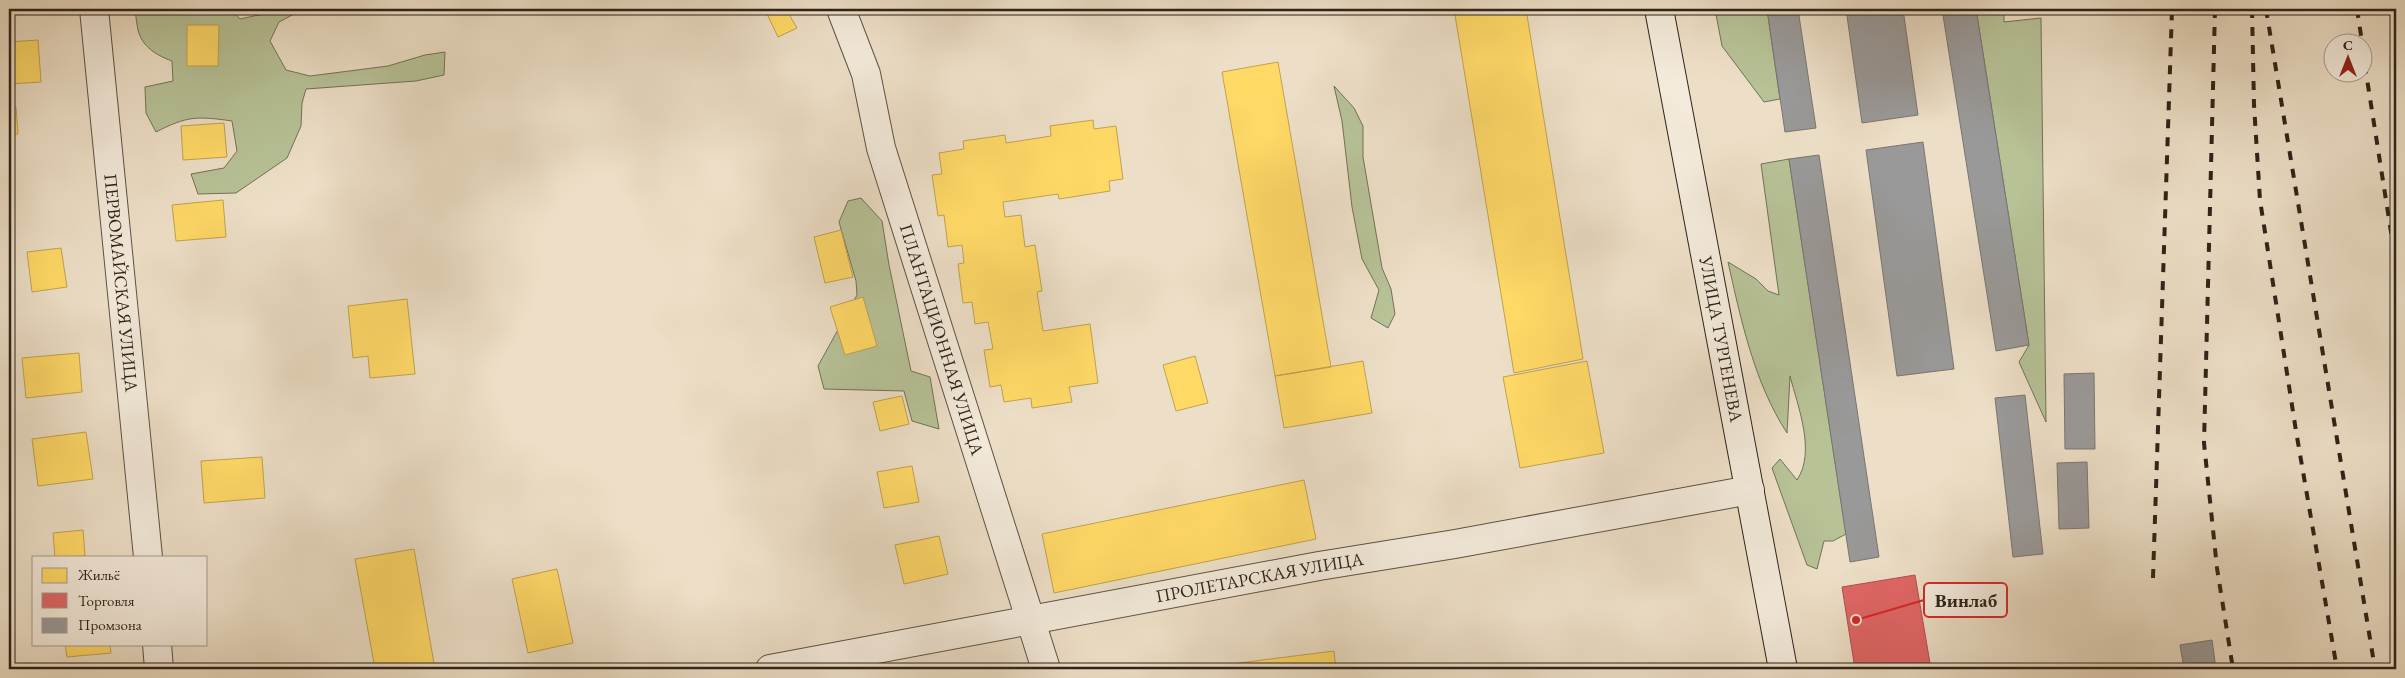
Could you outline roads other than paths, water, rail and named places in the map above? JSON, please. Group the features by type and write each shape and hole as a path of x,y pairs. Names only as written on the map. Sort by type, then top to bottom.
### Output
{"street":[{"name":"ПЕРВОМАЙСКАЯ УЛИЦА","path":"94,9 148,556"},
{"name":"ПЛАНТАЦИОННАЯ УЛИЦА","path":"842,9 866,74 881,148 1046,669"},
{"name":"УЛИЦА ТУРГЕНЕВА","path":"1659,9 1783,669"},
{"name":"ПРОЛЕТАРСКАЯ УЛИЦА","path":"770,669 1750,490"},
{"path":"157,646 159,669"}],"railway":[{"path":"2153,578 2172,9"},
{"path":"2215,9 2204,443 2217,568 2233,669"},
{"path":"2252,9 2254,105 2260,200 2296,431 2337,669"},
{"path":"2266,9 2375,669"},
{"path":"2357,9 2360,32"},
{"path":"2367,82 2396,264"}],"place":[{"name":"Винлаб","path":"1856,620"}]}
